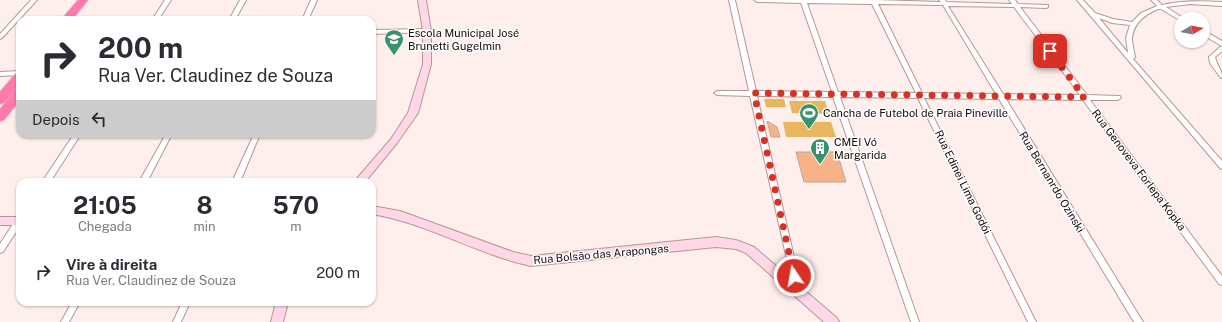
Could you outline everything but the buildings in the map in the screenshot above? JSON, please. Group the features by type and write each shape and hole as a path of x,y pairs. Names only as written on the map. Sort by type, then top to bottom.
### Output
{"highway":[{"path":"69,16 82,0"},
{"path":"81,16 93,0"},
{"path":"0,100 16,79"},
{"path":"0,117 16,97"}],"street":[{"path":"20,16 34,0"},
{"path":"158,16 168,0"},
{"path":"234,16 243,0"},
{"path":"307,16 314,0"},
{"path":"362,178 394,141 413,113 427,64 427,31 422,0"},
{"path":"732,0 798,292"},
{"path":"758,0 1015,3 1046,6"},
{"path":"1080,0 1222,166"},
{"path":"1154,0 1160,6 1174,15"},
{"path":"803,1 915,322"},
{"name":"Rua Edinei Lima Godói","path":"874,2 1032,322"},
{"name":"Rua Bernanrdo Ozinski","path":"943,2 1138,322"},
{"name":"Rua Genoveva Forlepa Kopka","path":"1015,3 1222,282"},
{"path":"1133,61 1129,48 1129,38 1132,24 1144,13 1160,6 1190,3 1222,4"},
{"path":"1092,14 1112,21 1132,24"},
{"path":"0,38 16,20"},
{"path":"376,32 427,31"},
{"path":"1210,36 1222,44"},
{"path":"1222,48 1212,57 1213,63 1222,76"},
{"path":"0,74 16,74"},
{"path":"717,93 1118,98"},
{"path":"49,178 75,138"},
{"path":"144,178 167,138"},
{"path":"238,178 254,138"},
{"name":"Rua Bolsão das Arapongas","path":"376,211 396,214 512,257 531,261 559,260 716,242 736,245 750,250 833,322"},
{"path":"0,221 16,220"},
{"path":"0,250 16,226"},
{"path":"65,322 74,306"},
{"path":"177,322 184,306"},
{"path":"278,322 281,306"}],"shaded area":[{"path":"764,99 784,99 786,107 766,107"},
{"path":"789,101 825,101 829,114 792,113"},
{"name":"Cancha de Futebol de Praia Pineville","path":"783,122 831,122 836,137 786,137"}],"place":[{"name":"Escola Municipal José Brunetti Gugelmin","path":"394,56"},
{"name":"Cancha de Futebol de Praia Pineville","path":"809,130"},
{"name":"CMEI Vó Margarida","path":"820,165"}],"route":[{"path":"794,276 754,93 1084,97 1050,51"}]}
